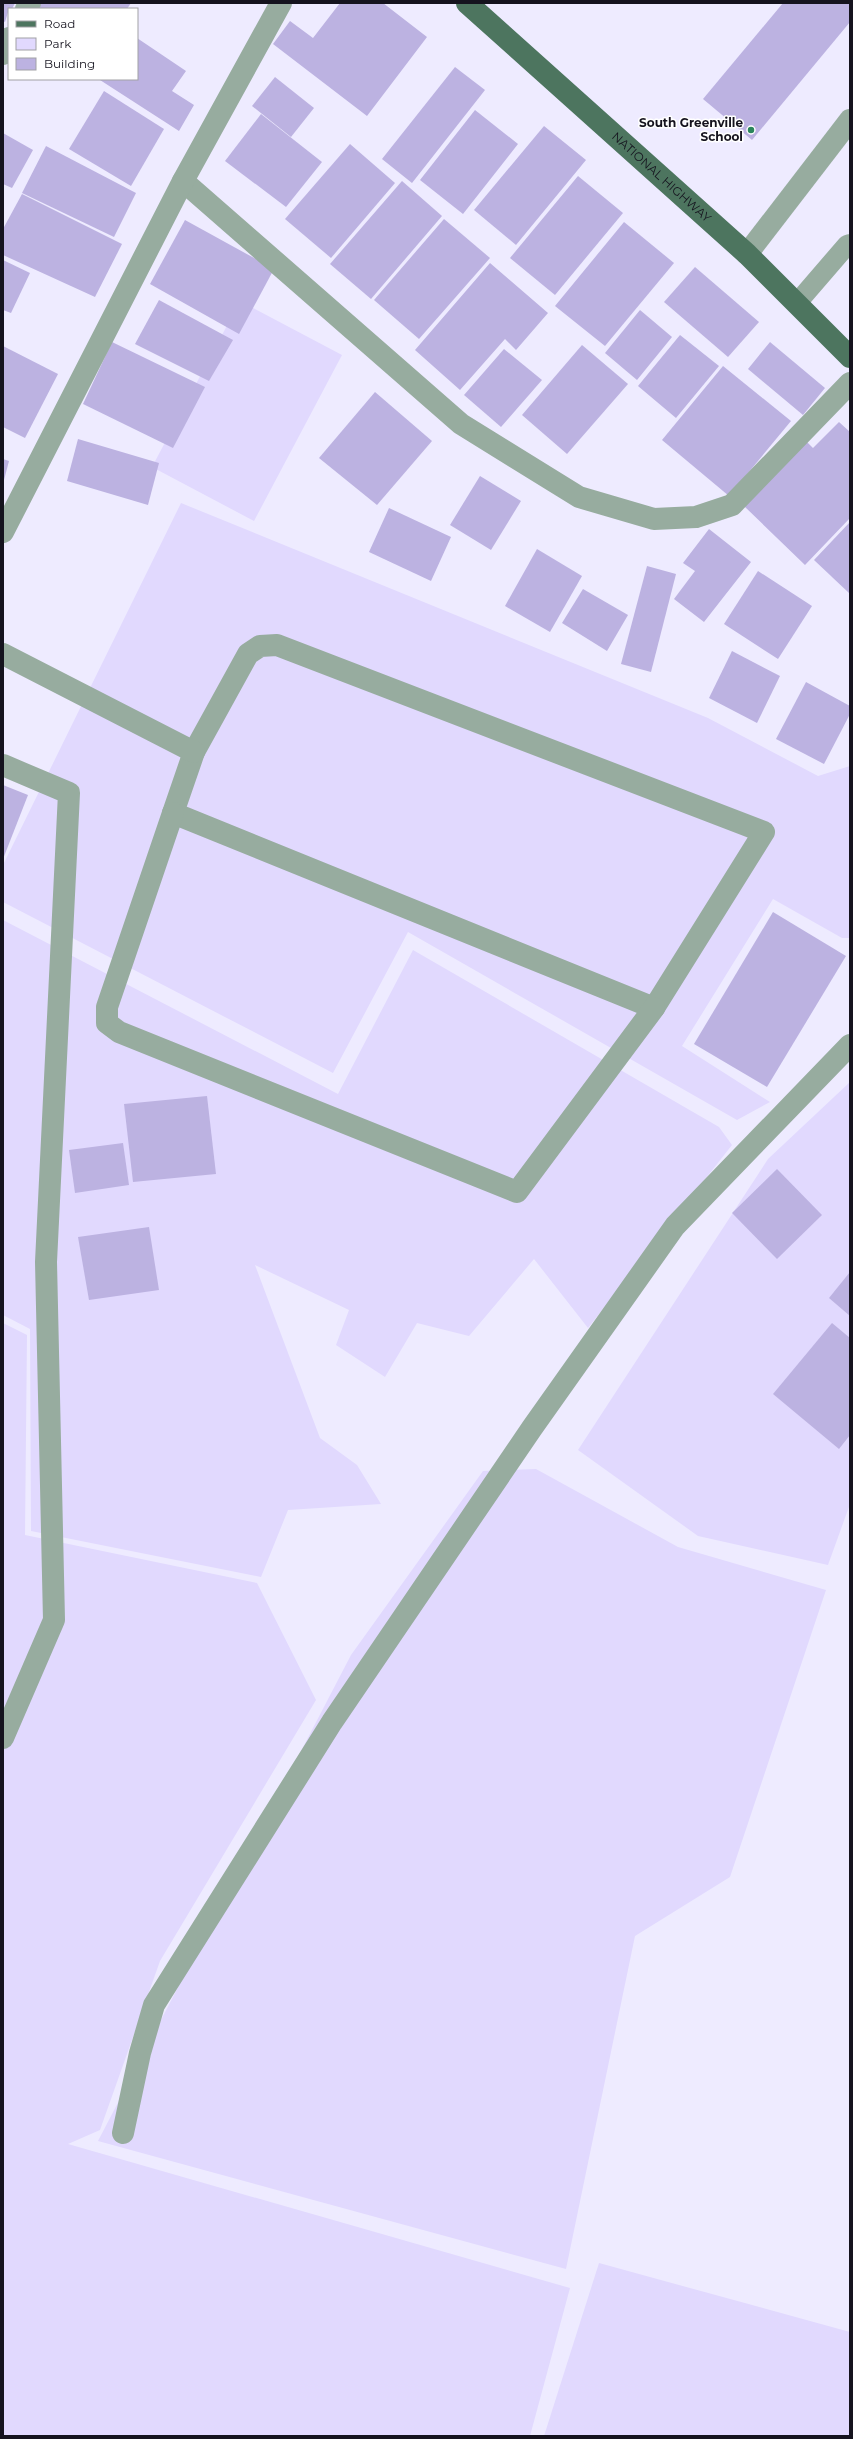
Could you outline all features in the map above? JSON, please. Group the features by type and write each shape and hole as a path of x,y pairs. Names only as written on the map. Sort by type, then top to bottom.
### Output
{"main road":[{"name":"NATIONAL HIGHWAY","path":"466,3 747,254 850,357"}],"street":[{"path":"3,532 183,181 281,3"},
{"path":"3,54 8,41"},
{"path":"747,254 850,120"},
{"path":"183,181 461,424 579,497 654,519 696,516 732,505 850,383"},
{"path":"277,645 764,832 654,1008 517,1192 126,1035 107,1023 107,1007 194,752 248,654 260,646 277,645"},
{"path":"3,654 194,752"},
{"path":"3,765 69,793 46,1262 54,1620 3,1738"},
{"path":"174,813 654,1008"},
{"path":"123,2133 140,2053 154,2005 332,1722 532,1428 675,1226 850,1045"}],"lane":[{"path":"797,304 847,245 850,244"}],"green space":[{"path":"240,301 342,355 254,521 152,467"},
{"path":"181,503 708,718 818,776 850,766 850,938 842,938 773,899 682,1046 770,1102 737,1120 408,932 333,1073 3,902 3,865"},
{"path":"3,920 338,1094 413,950 719,1127 732,1145 588,1328 534,1259 469,1336 417,1323 385,1377 336,1345 349,1310 255,1265 320,1438 357,1465 381,1504 288,1510 261,1577 31,1531 30,1329 3,1315"},
{"path":"850,1082 850,1504 828,1565 698,1536 578,1450 768,1159"},
{"path":"3,1323 27,1335 25,1535 257,1583 316,1700 160,1961 100,2130 68,2144 570,2288 530,2436 3,2436"},
{"path":"536,1469 678,1547 826,1590 730,1877 635,1936 566,2269 98,2141 351,1655 483,1471"},
{"path":"599,2263 850,2332 850,2436 544,2436"}],"building":[{"path":"3,3 15,3 12,8 8,8 5,22 3,21"},
{"path":"38,3 131,3 128,8 36,8"},
{"path":"340,3 383,3 427,37 367,116 273,44 290,21 313,38"},
{"path":"783,3 850,3 850,22 752,140 703,99"},
{"path":"138,39 186,71 172,91 194,105 179,131 100,80 138,80"},
{"path":"455,67 485,90 412,183 382,159"},
{"path":"275,77 314,108 291,137 252,106"},
{"path":"104,91 164,129 131,186 69,149"},
{"path":"475,110 518,144 463,214 420,180"},
{"path":"261,114 322,162 286,207 225,161"},
{"path":"544,126 586,160 516,245 474,210"},
{"path":"3,133 33,150 12,188 3,184"},
{"path":"350,144 395,183 331,258 285,219"},
{"path":"46,146 136,193 114,237 22,193"},
{"path":"578,176 623,213 555,295 510,258"},
{"path":"402,181 442,216 371,299 330,264"},
{"path":"22,194 122,244 95,297 3,255 3,229"},
{"path":"444,219 490,258 419,339 374,300"},
{"path":"185,220 274,269 239,334 150,284"},
{"path":"624,222 674,263 605,346 555,306"},
{"path":"3,260 30,273 11,313 3,310"},
{"path":"490,263 548,313 516,350 505,339 460,390 415,350"},
{"path":"695,267 759,322 728,357 664,302"},
{"path":"159,300 233,340 209,381 135,344"},
{"path":"640,310 672,337 637,380 605,353"},
{"path":"680,335 719,366 676,418 638,386"},
{"path":"112,342 205,387 173,448 83,404"},
{"path":"770,342 825,388 803,415 748,369"},
{"path":"582,345 628,384 567,454 522,415"},
{"path":"3,346 58,374 25,438 3,427"},
{"path":"504,349 542,380 501,427 464,395"},
{"path":"723,366 791,421 729,496 662,440"},
{"path":"375,392 432,441 377,505 319,458"},
{"path":"839,422 850,432 850,518 805,565 744,506 806,441 813,448"},
{"path":"78,439 159,463 148,505 67,481"},
{"path":"3,459 9,461 4,480 3,480"},
{"path":"480,476 521,501 491,550 450,525"},
{"path":"389,508 451,537 431,581 369,552"},
{"path":"850,522 850,592 849,593 814,560"},
{"path":"709,529 751,562 704,622 674,599 695,571 683,563"},
{"path":"537,549 582,576 550,632 505,606"},
{"path":"647,566 676,574 651,672 621,664"},
{"path":"758,571 812,606 778,659 724,624"},
{"path":"583,589 628,615 607,651 562,623"},
{"path":"732,651 780,676 757,723 709,698"},
{"path":"806,682 850,706 850,714 824,764 776,739"},
{"path":"3,785 28,795 3,859"},
{"path":"773,912 846,956 767,1087 694,1044"},
{"path":"207,1096 216,1174 133,1182 124,1104"},
{"path":"123,1143 129,1185 75,1193 69,1150"},
{"path":"777,1169 822,1215 777,1259 732,1213"},
{"path":"149,1227 159,1290 89,1300 78,1237"},
{"path":"850,1272 850,1316 829,1298"},
{"path":"832,1323 850,1338 850,1435 839,1449 773,1394"}],"place":[{"name":"South Greenville School","path":"751,130"}]}
